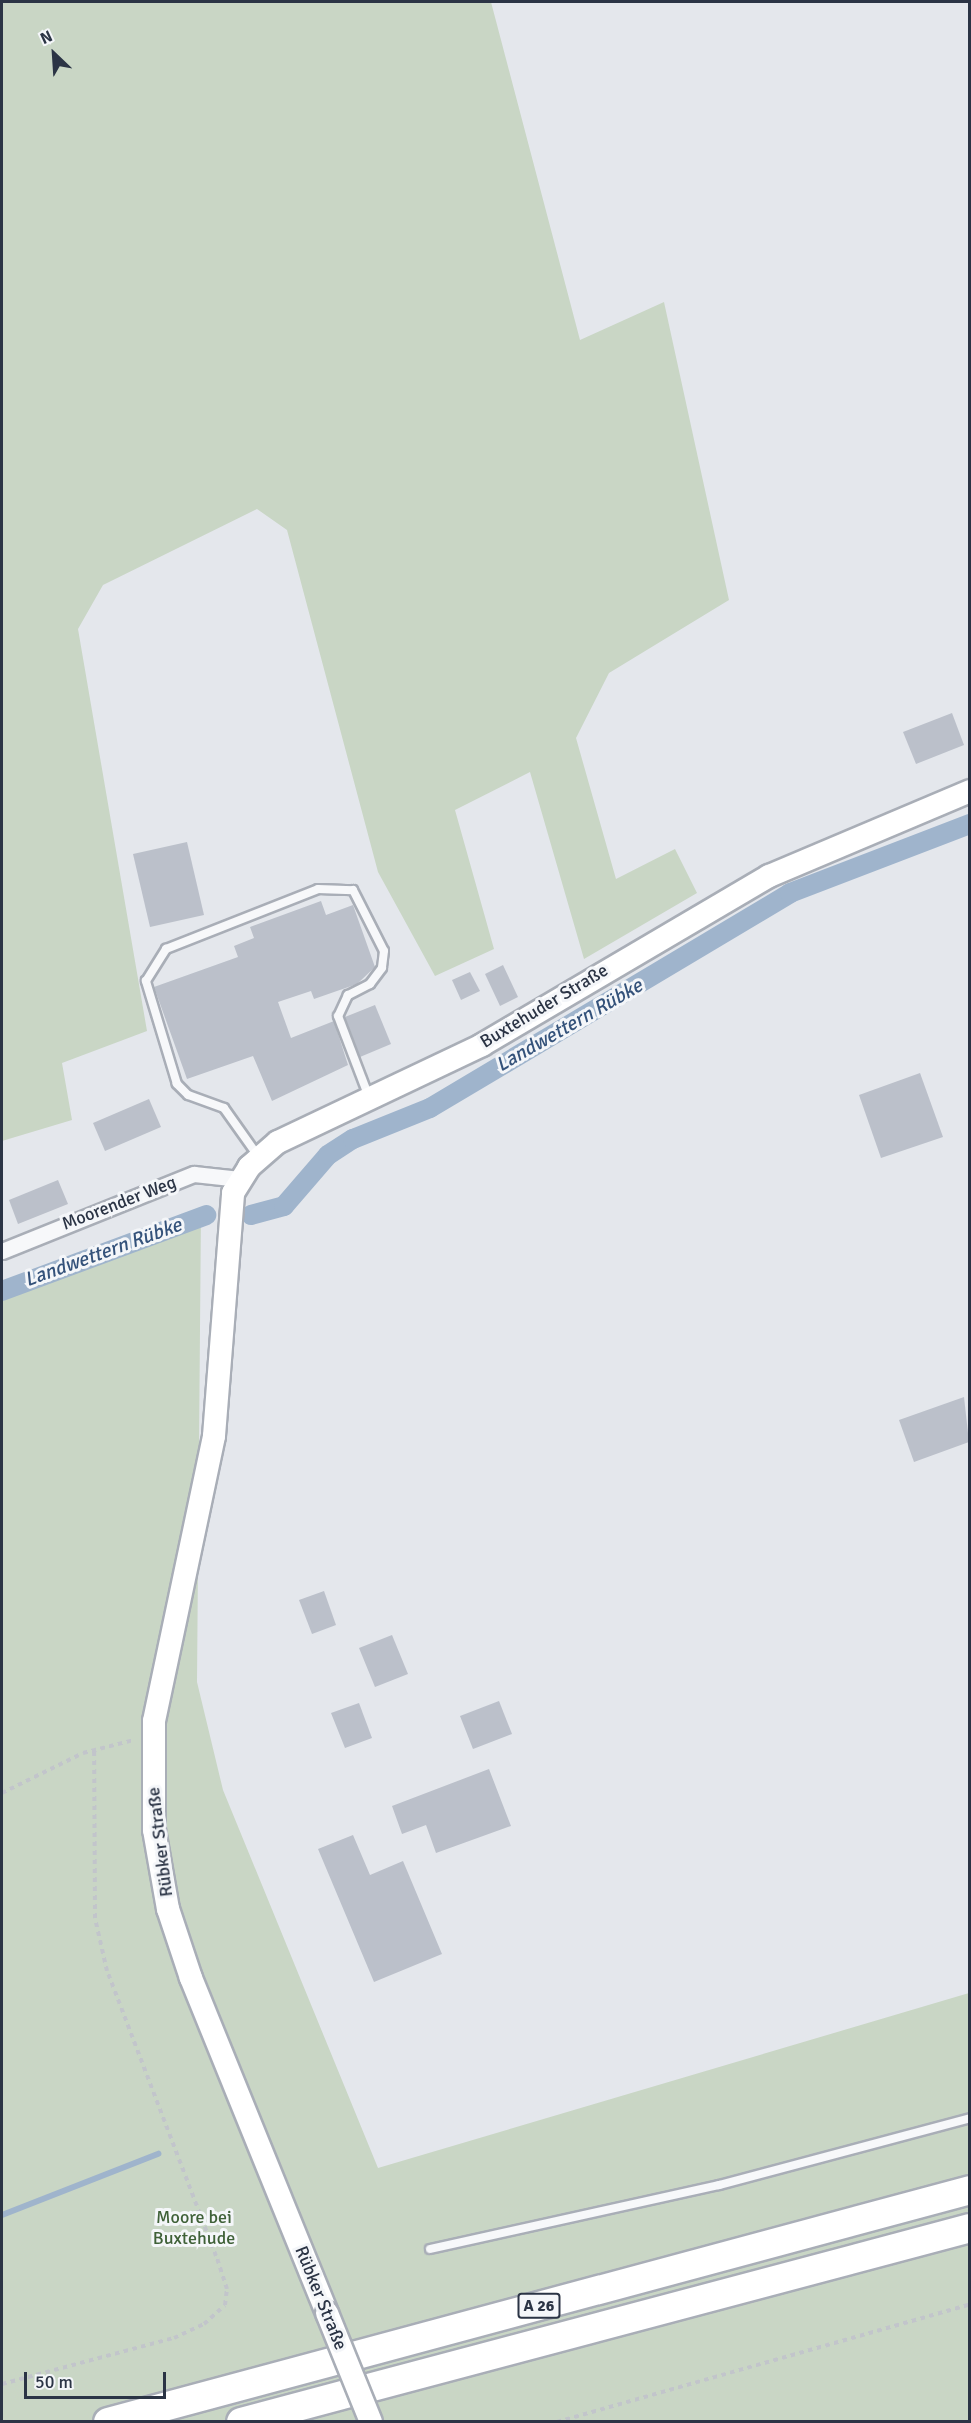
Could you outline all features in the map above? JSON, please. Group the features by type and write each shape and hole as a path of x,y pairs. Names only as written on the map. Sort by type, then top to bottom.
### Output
{"highway":[{"name":"A 26","path":"108,2421 969,2190"},
{"name":"A 26","path":"241,2421 969,2228"}],"street":[{"name":"Buxtehuder Straße","path":"225,1302 229,1210 240,1179 259,1157 278,1142 482,1045 769,876 969,790"},
{"name":"Moorender Weg","path":"2,1251 194,1174 240,1179"},
{"name":"Rübker Straße","path":"225,1302 214,1436 168,1640 153,1739 154,1830 168,1909 371,2421"}],"lane":[{"path":"259,1157 224,1108 188,1095 177,1084 146,981 166,949 318,889 353,890 384,951 382,968 370,984 339,1004 338,1016 370,1099"},
{"path":"430,2249 719,2185 969,2118"}],"path":[{"path":"2,1793 94,1749 153,1739"},
{"path":"2,2384 174,2338 204,2324 225,2305 227,2289 216,2256 106,1971 94,1918 94,1749"},
{"path":"557,2421 969,2304"}],"green space":[{"path":"2,2 491,2 580,340 664,302 729,600 609,673 576,738 616,879 675,849 697,893 584,959 530,772 455,810 494,949 435,976 378,872 287,530 257,509 103,585 78,629 147,1031 62,1063 72,1120 2,1141"},
{"name":"Moore bei Buxtehude","path":"201,1212 197,1682 223,1790 378,2168 969,1993 969,2421 2,2421 2,1282"}],"building":[{"path":"952,713 964,745 916,764 903,732"},
{"path":"187,842 204,915 150,927 133,854"},
{"path":"321,901 326,915 353,905 375,967 357,984 314,999 311,991 278,1002 291,1038 334,1021 348,1065 272,1101 253,1056 187,1079 154,987 238,957 234,946 254,938 250,927"},
{"path":"503,965 518,997 500,1006 485,974"},
{"path":"470,972 480,991 461,1000 452,980"},
{"path":"375,1005 391,1044 360,1057 345,1017"},
{"path":"920,1073 943,1137 881,1158 859,1095"},
{"path":"149,1099 161,1127 105,1151 93,1123"},
{"path":"58,1180 68,1204 18,1224 9,1200"},
{"path":"964,1397 969,1442 914,1462 899,1420"},
{"path":"324,1591 336,1625 312,1634 299,1600"},
{"path":"392,1635 408,1674 375,1687 359,1648"},
{"path":"499,1701 512,1734 473,1749 460,1716"},
{"path":"359,1703 372,1738 345,1748 331,1713"},
{"path":"489,1769 511,1826 436,1853 426,1825 402,1834 392,1806"},
{"path":"353,1835 370,1875 403,1861 442,1954 374,1982 318,1849"}],"waterway":[{"name":"Landwettern Rübke","path":"251,1215 284,1206 328,1155 353,1139 430,1108 790,893 970,824"},
{"name":"Landwettern Rübke","path":"2,1291 206,1215"},
{"path":"2,2215 158,2154"}]}
